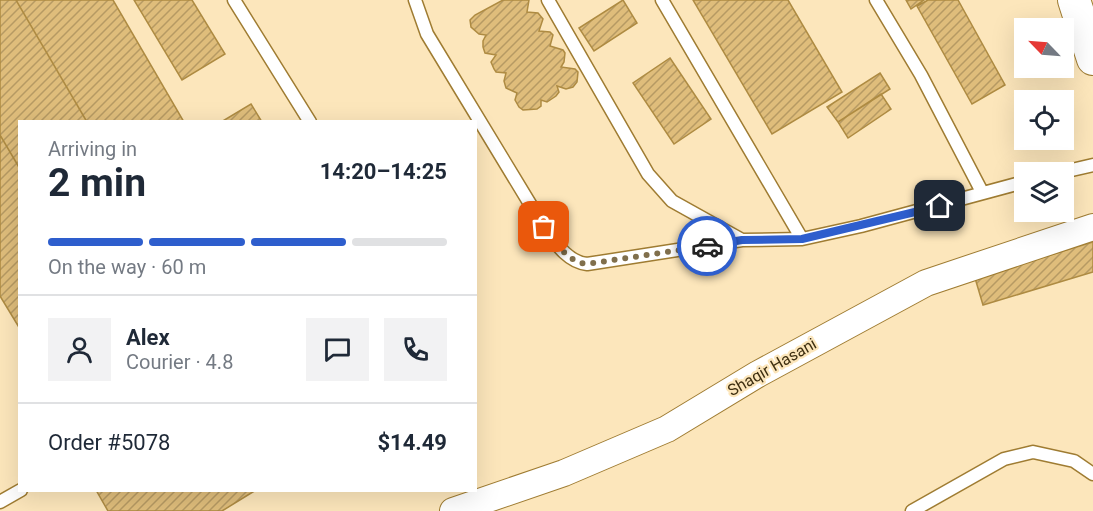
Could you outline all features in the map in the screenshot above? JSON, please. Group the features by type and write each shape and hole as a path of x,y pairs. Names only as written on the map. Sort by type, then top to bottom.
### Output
{"street":[{"path":"1074,0 1093,59"},
{"name":"Shaqir Hasani","path":"453,511 564,473 667,429 758,374 926,282 1093,227"}],"lane":[{"path":"234,0 309,120"},
{"path":"415,0 427,34 544,227 558,245 578,263 587,264 742,240 802,239 940,206 1014,184"},
{"path":"548,0 648,174 672,201 742,240"},
{"path":"662,0 802,239"},
{"path":"876,0 921,75 982,192"},
{"path":"1074,169 1093,165"},
{"path":"912,511 1004,459 1033,452 1074,461 1093,474"},
{"path":"0,502 18,492"}],"building":[{"path":"0,0 16,0 86,120 18,120 18,166 0,135"},
{"path":"16,0 113,0 183,120 86,120"},
{"path":"134,0 192,0 225,54 182,80"},
{"path":"503,0 529,0 527,12 538,13 543,19 539,31 550,32 553,35 550,46 563,50 565,53 561,67 575,69 578,72 577,82 573,87 566,89 557,86 559,92 556,96 547,102 541,100 541,106 537,109 523,110 519,107 515,100 517,93 506,88 504,81 506,73 496,72 494,69 491,62 496,55 485,53 483,41 486,35 479,34 471,27 470,20 475,15"},
{"path":"623,0 637,23 594,51 579,28"},
{"path":"693,0 788,0 842,92 772,134"},
{"path":"906,0 924,0 911,9"},
{"path":"928,0 958,0 1005,85 972,104 917,6"},
{"path":"670,58 711,119 674,144 633,83"},
{"path":"880,73 890,89 838,122 827,107"},
{"path":"881,94 891,109 848,138 838,122"},
{"path":"251,104 261,120 224,120"},
{"path":"0,135 18,166 18,326 0,296"},
{"path":"1093,242 1093,272 983,305 975,278"},
{"path":"97,492 253,492 222,511 108,511"}],"way so far":[{"path":"544,227 558,245 578,263 587,264 707,246"}],"route":[{"path":"707,246 742,240 802,239 940,206"}]}
